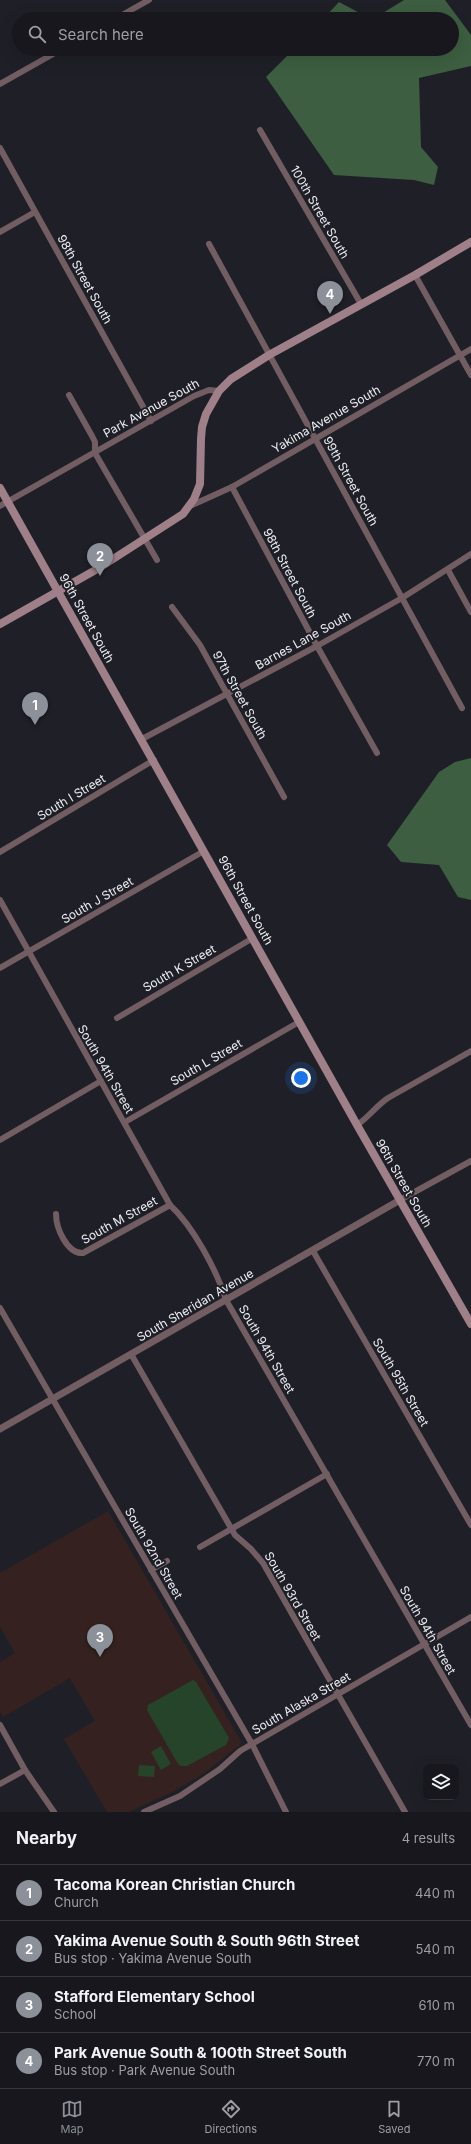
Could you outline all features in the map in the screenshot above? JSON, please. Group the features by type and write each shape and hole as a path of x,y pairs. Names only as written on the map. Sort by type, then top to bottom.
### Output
{"main road":[{"name":"Park Avenue South","path":"219,391 231,379 268,355 415,276 471,242"},
{"name":"Yakima Avenue South","path":"0,624 145,540 177,519 190,506 200,484 202,427 206,414 219,391"},
{"name":"96th Street South","path":"0,488 154,760 357,1125 471,1324"}],"street":[{"path":"128,12 149,0"},
{"path":"0,84 50,56"},
{"name":"100th Street South","path":"260,130 361,304"},
{"name":"98th Street South","path":"0,148 151,421"},
{"path":"0,232 35,212"},
{"name":"99th Street South","path":"209,244 268,355 462,708"},
{"path":"415,276 471,375"},
{"name":"Yakima Avenue South","path":"190,506 232,487 316,440 471,349"},
{"name":"Park Avenue South","path":"0,506 202,392 214,390 219,391"},
{"path":"69,395 95,442 95,453 157,560"},
{"name":"98th Street South","path":"232,487 317,646 377,753"},
{"name":"Barnes Lane South","path":"142,739 317,646 402,598 471,554"},
{"path":"448,570 471,612"},
{"name":"97th Street South","path":"172,607 200,645 284,797"},
{"name":"South I Street","path":"0,852 154,760"},
{"name":"South J Street","path":"0,968 204,851"},
{"name":"South 94th Street","path":"0,900 170,1205 180,1214 194,1235 221,1284 226,1300 471,1725"},
{"name":"South K Street","path":"117,1018 253,938"},
{"name":"South L Street","path":"125,1122 299,1022"},
{"path":"357,1125 388,1098 471,1051"},
{"path":"0,1140 101,1081"},
{"path":"400,1200 471,1161"},
{"name":"South Sheridan Avenue","path":"0,1429 400,1200"},
{"name":"South M Street","path":"56,1214 56,1223 69,1248 78,1253 90,1250 170,1205"},
{"name":"South 95th Street","path":"313,1251 471,1525"},
{"name":"South 92nd Street","path":"0,1308 252,1744 272,1787 286,1812"},
{"name":"South 93rd Street","path":"130,1354 235,1535 251,1549 263,1563 405,1812"},
{"path":"200,1547 327,1474"},
{"path":"151,1570 167,1561"},
{"name":"South Alaska Street","path":"144,1812 180,1796 220,1769 236,1754 252,1744 471,1617"},
{"path":"0,1725 25,1770 54,1812"},
{"path":"0,1784 25,1770"}],"shaded area":[{"path":"108,1511 241,1741 240,1745 203,1774 172,1792 129,1812 107,1812 64,1739 95,1721 70,1678 3,1717 0,1711 0,1662 15,1653 0,1627 0,1573"}],"green space":[{"path":"404,0 445,0 454,12 384,12"},
{"path":"339,2 358,12 330,12"},
{"path":"459,19 471,35 471,66 419,78 421,147 438,167 434,185 414,180 334,175 266,77 287,56 459,56"},
{"path":"471,758 471,900 458,897 439,865 401,862 387,845 439,772 455,762"},
{"path":"193,1680 196,1682 229,1738 226,1745 187,1766 181,1766 178,1764 147,1710 148,1705"},
{"path":"161,1746 171,1764 161,1770 151,1752"},
{"path":"139,1765 155,1766 154,1777 138,1776"}],"place":[{"name":"Park Avenue South & 100th Street South","path":"330,314"},
{"name":"Yakima Avenue South & South 96th Street","path":"100,576"},
{"name":"Tacoma Korean Christian Church","path":"35,725"},
{"name":"Stafford Elementary School","path":"100,1657"}]}
